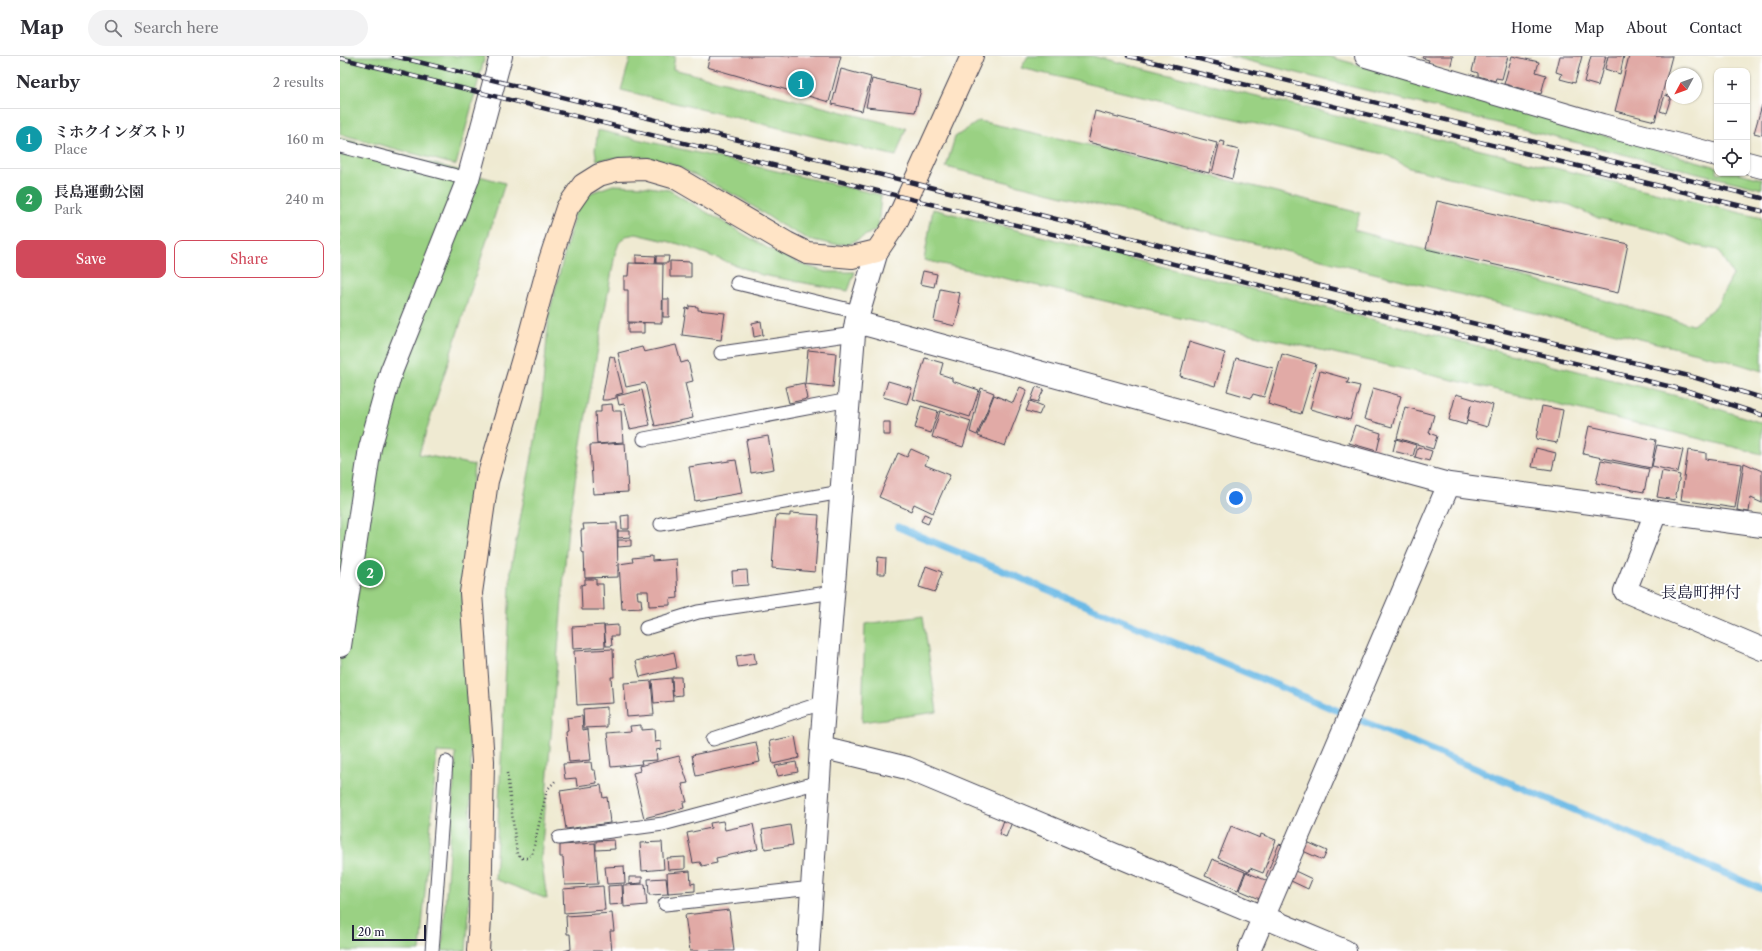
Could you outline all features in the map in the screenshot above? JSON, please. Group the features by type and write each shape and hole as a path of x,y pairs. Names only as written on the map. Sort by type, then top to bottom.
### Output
{"street":[{"path":"340,646 370,448 391,372 468,179 501,56"},
{"path":"808,951 821,747 856,323 877,251 896,223 972,56"},
{"path":"1366,56 1602,125 1714,154"},
{"path":"1750,164 1762,167"},
{"path":"478,951 483,761 471,593 487,481 550,260 567,208 582,185 599,174 617,170 645,169 676,178 787,243 807,253 852,257 877,251"},
{"path":"856,323 1449,484 1762,526"},
{"path":"1249,951 1449,484"},
{"path":"1656,512 1625,591 1762,648"},
{"path":"821,747 907,768 1345,951"}],"lane":[{"path":"340,146 468,179"},
{"path":"737,283 856,323"},
{"path":"721,353 856,323"},
{"path":"644,439 849,400"},
{"path":"661,524 842,492"},
{"path":"646,628 698,612 834,592"},
{"path":"713,739 825,702"},
{"path":"432,951 446,762"},
{"path":"559,838 663,824 819,782"},
{"path":"664,904 812,888"}],"path":[{"path":"483,761 493,760 508,773 517,854 522,858 528,858 532,854 547,790 557,779"}],"green space":[{"path":"340,56 485,56 456,165 340,134"},
{"path":"631,56 675,56 673,69 906,128 896,156 621,90"},
{"path":"1028,56 1092,56 1762,218 1762,371 1729,361 946,167 955,137 979,121 1085,144 1360,213 1354,230 1693,325 1716,306 1733,275 1718,250 1692,245 1660,232 1598,218 1570,205 1409,168 1387,155 1021,68"},
{"path":"1229,56 1327,56 1714,166 1714,176 1750,176 1762,179 1762,189"},
{"path":"598,130 881,195 878,229 849,244 831,244 808,239 781,225 742,199 667,161 636,156 597,160 595,150"},
{"path":"340,138 505,183 419,454 474,465 463,589 463,624 471,760 469,913 466,951 442,951 456,753 437,752 420,951 340,951"},
{"path":"613,185 642,186 669,190 769,249 804,265 826,272 855,272 848,291 762,275 679,244 636,234 626,236 619,243 615,254 582,437 568,527 541,858 547,899 495,879 511,567 541,409 549,314 575,213 590,193"},
{"path":"933,209 1685,398 1762,423 1762,454 1541,400 924,260"},
{"path":"923,616 937,712 862,722 865,624"}],"building":[{"path":"710,56 841,56 829,102 707,67"},
{"path":"1423,56 1453,56 1450,69 1428,63 1429,60 1422,58"},
{"path":"1476,56 1508,56 1502,79 1496,78 1495,81 1478,76 1478,73 1472,71"},
{"path":"1512,56 1539,62 1536,72 1546,75 1541,94 1504,84"},
{"path":"1560,56 1582,56 1575,83 1560,79 1562,74 1556,72"},
{"path":"1591,56 1606,56 1598,86 1584,82"},
{"path":"1608,56 1624,56 1620,74 1605,69"},
{"path":"1629,56 1672,56 1669,68 1666,68 1666,79 1655,121 1615,111"},
{"path":"841,69 871,77 862,111 832,104"},
{"path":"872,79 921,90 915,112 866,107"},
{"path":"1666,95 1666,104 1669,104 1666,113 1660,111"},
{"path":"1762,105 1762,135 1754,133"},
{"path":"1095,111 1217,143 1209,173 1088,142"},
{"path":"1220,141 1225,142 1224,146 1239,150 1232,179 1212,173"},
{"path":"1437,201 1628,244 1618,293 1426,249"},
{"path":"636,255 656,256 655,263 636,263"},
{"path":"656,256 669,256 668,263 656,263"},
{"path":"670,261 691,262 691,277 670,277"},
{"path":"629,263 663,264 662,323 628,322 628,290 624,290 624,276 628,276"},
{"path":"923,271 937,274 934,287 920,284"},
{"path":"940,289 960,293 958,303 960,304 955,326 934,321"},
{"path":"663,299 669,299 669,317 663,317"},
{"path":"689,306 698,307 698,310 725,313 721,340 682,335 686,308 689,309"},
{"path":"761,321 763,335 754,337 752,323"},
{"path":"628,323 644,323 644,333 628,333"},
{"path":"1189,342 1225,353 1215,386 1180,376"},
{"path":"676,345 681,363 688,361 693,381 685,383 693,418 655,426 645,383 626,387 618,353 642,347 644,352"},
{"path":"808,350 836,353 833,387 805,384"},
{"path":"1282,354 1316,364 1301,414 1268,404"},
{"path":"610,356 614,357 623,393 616,395 616,398 602,400"},
{"path":"925,358 943,363 940,374 952,378 952,381 979,390 970,417 913,399"},
{"path":"1236,358 1273,368 1264,397 1253,394 1251,398 1227,391"},
{"path":"1320,371 1349,379 1347,383 1360,386 1350,420 1310,409"},
{"path":"888,381 912,388 907,404 883,397"},
{"path":"804,383 807,399 789,403 785,387"},
{"path":"1020,387 1027,390 1005,446 978,436 994,395 1013,403"},
{"path":"1036,387 1044,389 1038,402 1031,400"},
{"path":"981,388 994,393 977,435 970,432"},
{"path":"1373,388 1401,396 1392,427 1364,419"},
{"path":"642,390 650,425 630,429 624,404 619,405 617,396"},
{"path":"1456,394 1493,405 1487,427 1467,421 1466,425 1449,420"},
{"path":"1030,401 1043,406 1039,415 1026,411"},
{"path":"612,404 613,411 621,411 623,442 597,444 595,412 601,412 601,405"},
{"path":"921,406 938,411 931,433 915,428"},
{"path":"1542,406 1563,410 1557,443 1536,439"},
{"path":"1405,407 1434,415 1429,433 1437,436 1433,449 1397,438"},
{"path":"940,411 971,421 963,447 932,437"},
{"path":"883,422 890,422 890,435 883,435"},
{"path":"1355,425 1381,433 1377,451 1349,443"},
{"path":"1589,426 1656,440 1651,468 1583,454"},
{"path":"768,436 774,469 751,473 746,440"},
{"path":"1396,439 1416,445 1413,456 1393,451"},
{"path":"625,443 628,492 593,494 590,445"},
{"path":"1657,445 1683,450 1678,472 1652,466"},
{"path":"1418,447 1432,451 1429,461 1415,457"},
{"path":"1536,448 1556,453 1552,470 1532,467"},
{"path":"911,449 929,457 925,465 950,475 933,513 914,504 911,511 879,497 898,453 907,457"},
{"path":"1688,450 1706,453 1706,459 1742,464 1735,508 1681,500"},
{"path":"736,460 742,493 695,501 689,467"},
{"path":"1601,460 1649,469 1644,492 1596,483"},
{"path":"1744,463 1762,471 1762,503 1751,498 1749,512 1737,510"},
{"path":"1662,471 1680,475 1675,500 1657,497"},
{"path":"790,513 819,515 815,572 772,568 776,515 790,516"},
{"path":"924,514 931,517 928,524 921,521"},
{"path":"629,515 629,529 622,529 621,516"},
{"path":"617,523 618,577 585,578 581,530 584,530 583,524"},
{"path":"618,531 630,531 630,537 618,538"},
{"path":"618,540 631,540 631,546 618,547"},
{"path":"652,556 652,561 676,559 678,598 670,599 670,605 649,606 648,591 637,591 638,599 641,599 642,608 622,609 619,564 633,562 632,558"},
{"path":"878,557 886,558 885,574 877,574"},
{"path":"926,566 942,572 935,592 919,587"},
{"path":"747,570 748,585 733,586 732,571"},
{"path":"585,579 596,579 596,584 603,584 604,610 582,610 581,585 585,584"},
{"path":"604,625 605,647 573,649 572,627"},
{"path":"618,625 618,636 611,636 612,646 606,646 604,626"},
{"path":"613,649 614,677 611,677 613,703 577,705 574,651"},
{"path":"674,652 677,668 640,677 636,661"},
{"path":"754,653 756,664 738,667 736,656"},
{"path":"672,677 681,677 682,695 673,696"},
{"path":"671,678 673,701 654,703 652,680"},
{"path":"651,681 654,715 627,717 624,683"},
{"path":"607,707 607,727 584,728 583,709"},
{"path":"582,716 583,730 588,729 591,760 569,762 566,732 568,731 567,718"},
{"path":"641,725 641,730 654,729 655,742 661,741 661,749 656,750 657,760 641,761 642,764 611,767 607,733 631,731 630,726"},
{"path":"795,736 799,758 773,764 769,741"},
{"path":"756,742 760,762 696,776 692,755"},
{"path":"679,756 688,783 682,784 687,802 683,802 684,808 644,818 633,773 640,771 639,766"},
{"path":"591,762 592,770 595,770 597,783 577,786 576,778 565,779 563,764"},
{"path":"796,762 798,772 778,776 775,766"},
{"path":"601,785 603,798 607,797 610,823 566,829 560,791"},
{"path":"1004,820 1012,822 1006,837 999,834"},
{"path":"723,821 725,830 753,824 758,849 716,858 717,863 702,866 700,862 693,863 687,833 711,828 710,823"},
{"path":"790,825 793,845 765,849 762,830"},
{"path":"1231,826 1260,838 1261,834 1276,840 1263,873 1250,868 1249,872 1218,858"},
{"path":"614,840 615,849 596,850 596,841"},
{"path":"662,842 664,869 642,871 640,843"},
{"path":"1307,842 1327,851 1323,860 1303,851"},
{"path":"595,843 598,884 565,885 563,857 560,857 560,845"},
{"path":"1279,844 1287,847 1273,879 1266,876"},
{"path":"685,857 685,869 668,870 667,858"},
{"path":"1212,859 1245,872 1238,890 1205,876"},
{"path":"624,866 625,883 607,884 605,867"},
{"path":"690,871 691,884 695,883 695,891 668,893 667,873"},
{"path":"1295,871 1312,879 1308,889 1291,881"},
{"path":"1246,872 1270,882 1262,900 1239,890"},
{"path":"629,877 642,877 642,883 629,884"},
{"path":"666,878 668,894 649,895 648,879"},
{"path":"645,884 647,905 624,907 623,885"},
{"path":"622,885 623,904 609,905 608,886"},
{"path":"603,886 605,910 564,913 563,889"},
{"path":"729,910 734,951 690,951 685,915"},
{"path":"612,913 614,931 610,931 612,951 564,951 571,949 570,934 567,934 566,916"}],"waterway":[{"path":"898,527 1343,713"},
{"path":"1360,720 1762,889"}],"railway":[{"path":"394,56 886,176 1309,283 1693,377 1762,398"},
{"path":"1128,56 1762,211"},
{"path":"1187,56 1762,198"},
{"path":"340,58 1688,391 1762,415"}],"place":[{"name":"ミホクインダストリ","path":"801,84"},
{"name":"長島運動公園","path":"370,573"}],"district":[{"name":"長島町押付","path":"1701,592"}]}
